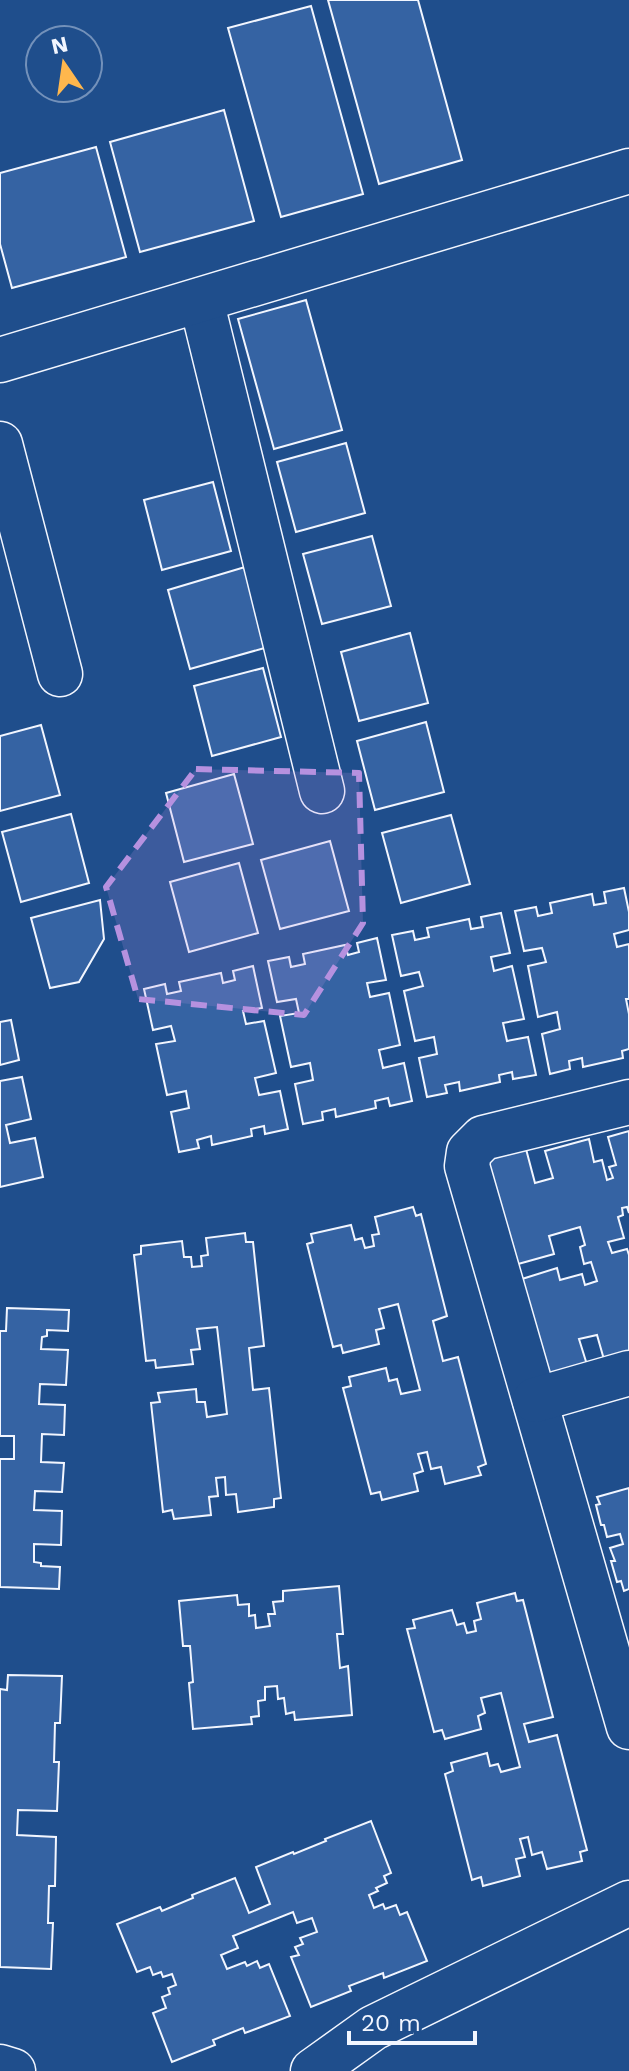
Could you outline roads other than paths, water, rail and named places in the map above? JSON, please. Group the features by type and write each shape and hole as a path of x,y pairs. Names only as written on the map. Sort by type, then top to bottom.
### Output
{"street":[{"path":"0,360 629,171"},
{"path":"201,300 322,791"},
{"path":"0,444 60,674"},
{"path":"629,1102 483,1138 469,1152 467,1166 629,1727"},
{"path":"535,1400 629,1373"},
{"path":"313,2071 373,2028 629,1903"},
{"path":"0,2067 13,2071"}]}
